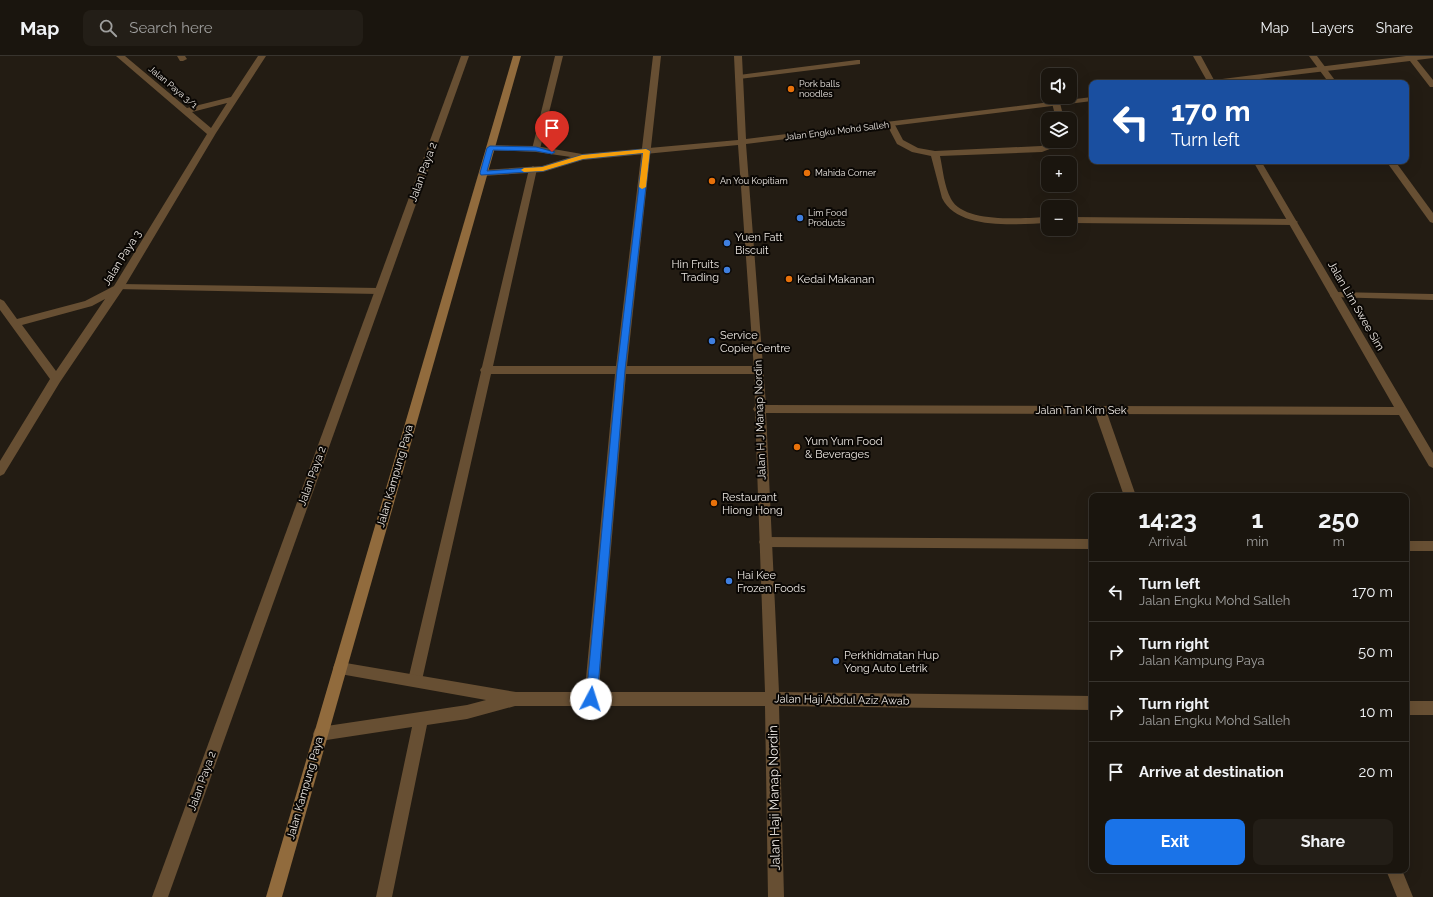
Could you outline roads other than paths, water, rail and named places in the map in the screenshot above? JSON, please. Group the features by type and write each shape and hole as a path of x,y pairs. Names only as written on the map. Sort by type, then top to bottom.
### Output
{"street":[{"name":"Jalan Paya 3/1","path":"120,56 212,133"},
{"name":"Jalan Paya 3","path":"0,471 56,379 119,287 212,133 262,56"},
{"name":"Jalan Paya 2","path":"160,897 465,56"},
{"name":"Jalan Kampung Paya","path":"274,897 517,56"},
{"path":"536,149 559,56"},
{"path":"591,699 621,370 657,56"},
{"name":"Jalan H J Manap Nordin","path":"738,56 742,142 759,370 759,409 772,699"},
{"path":"1197,56 1209,80"},
{"path":"1313,56 1331,80"},
{"path":"1234,80 1411,57 1433,56"},
{"path":"1411,57 1433,85"},
{"path":"739,77 857,62"},
{"name":"Jalan Engku Mohd Salleh","path":"1077,100 1089,98"},
{"path":"186,111 234,99"},
{"name":"Jalan Engku Mohd Salleh","path":"483,173 543,169 582,157 742,142 891,125 1048,104"},
{"path":"891,125 900,142 915,150 935,154 1044,148"},
{"name":"Jalan Engku Mohd Salleh","path":"490,148 536,149 582,157"},
{"path":"935,154 947,201 958,211 980,219 1041,220"},
{"name":"Jalan Lim Swee Sim","path":"1259,164 1433,463"},
{"path":"1392,164 1433,220"},
{"path":"415,680 533,169"},
{"path":"1077,220 1293,222"},
{"path":"15,323 88,304 119,287 379,291"},
{"path":"1336,295 1433,297"},
{"path":"0,303 56,379"},
{"path":"486,370 759,370"},
{"name":"Jalan Tan Kim Sek","path":"759,409 1403,411"},
{"path":"1100,410 1129,493"},
{"path":"765,542 1089,544"},
{"path":"1409,546 1433,546"},
{"path":"340,668 516,699"},
{"path":"320,734 467,712 516,699"},
{"name":"Jalan Haji Abdul Aziz Awab","path":"516,699 772,699 1089,703"},
{"name":"Jalan Haji Manap Nordin","path":"772,699 776,897"},
{"path":"1409,708 1433,708"},
{"path":"384,897 421,719"},
{"path":"1395,873 1406,897"}],"place":[{"name":"Pork balls noodles","path":"791,89"},
{"name":"Mahida Corner","path":"807,173"},
{"name":"An You Kopitiam","path":"712,181"},
{"name":"Lim Food Products","path":"800,218"},
{"name":"Yuen Fatt Biscuit","path":"727,243"},
{"name":"Hin Fruits Trading","path":"727,270"},
{"name":"Kedai Makanan","path":"789,279"},
{"name":"Service Copier Centre","path":"712,341"},
{"name":"Yum Yum Food & Beverages","path":"797,447"},
{"name":"Restaurant Hiong Hong","path":"714,503"},
{"name":"Hai Kee Frozen Foods","path":"729,581"},
{"name":"Perkhidmatan Hup Yong Auto Letrik","path":"836,661"}]}
